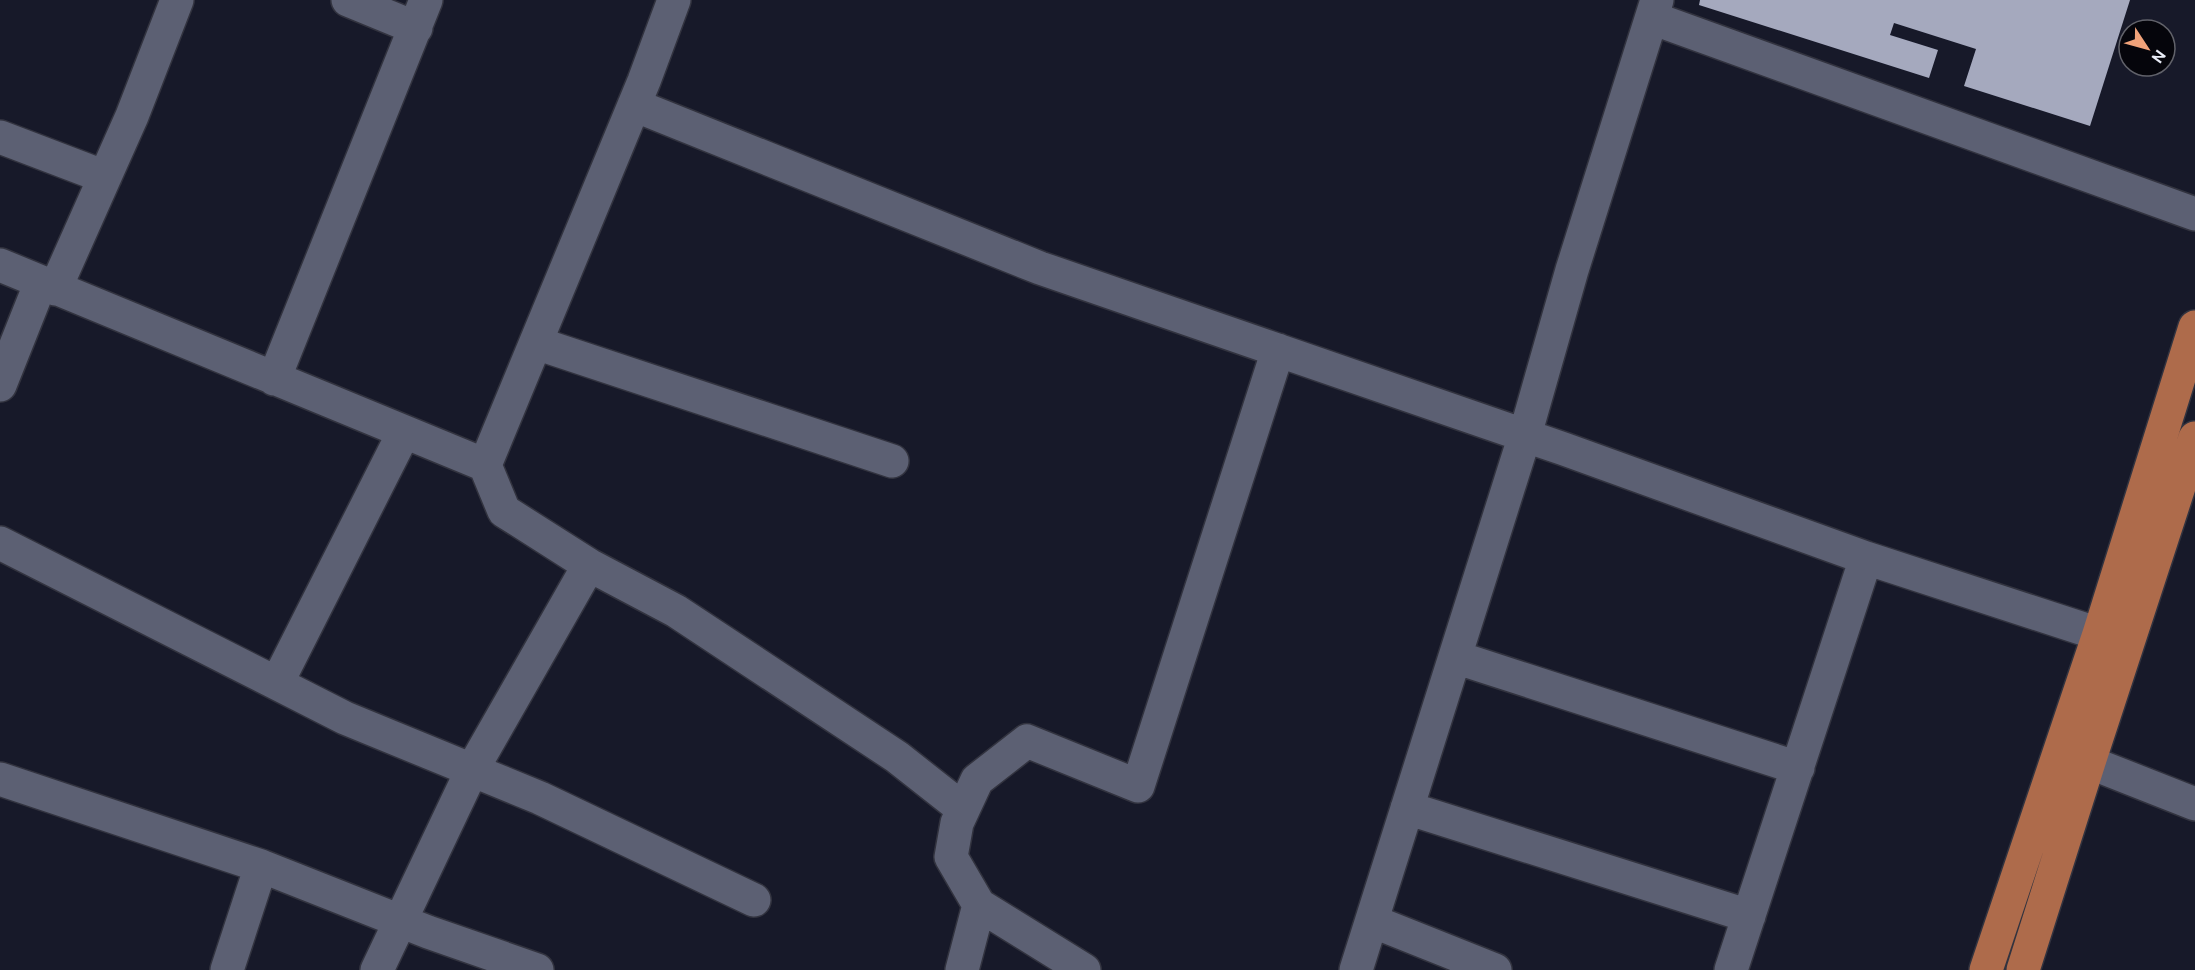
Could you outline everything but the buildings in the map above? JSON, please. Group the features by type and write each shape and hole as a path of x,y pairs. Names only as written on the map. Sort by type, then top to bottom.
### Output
{"main road":[{"path":"2031,967 2099,634 2195,327"},
{"path":"1986,970 2074,756 2195,438"}],"street":[{"path":"0,385 105,177 132,116 177,0"},
{"path":"274,379 421,14 348,0"},
{"path":"674,0 634,105 485,465 504,511 589,566 676,611 897,757 963,809"},
{"path":"1356,970 1525,435 1572,270 1654,9 2195,214"},
{"path":"634,105 1040,268 1525,435 1866,558 2099,634"},
{"path":"0,136 105,177"},
{"path":"0,265 485,465"},
{"path":"536,343 892,461"},
{"path":"1084,970 979,905 951,857 957,823 977,780 1027,741 1138,786 1278,350"},
{"path":"277,683 404,432"},
{"path":"0,543 345,718 540,798 754,900"},
{"path":"1731,970 1866,558"},
{"path":"377,970 472,770 589,566"},
{"path":"1455,657 1798,768"},
{"path":"2074,756 2195,804"},
{"path":"0,779 261,866 400,921 537,970"},
{"path":"1407,808 1749,916"},
{"path":"227,970 261,866"},
{"path":"962,970 979,905"},
{"path":"1372,921 1495,970"}]}
